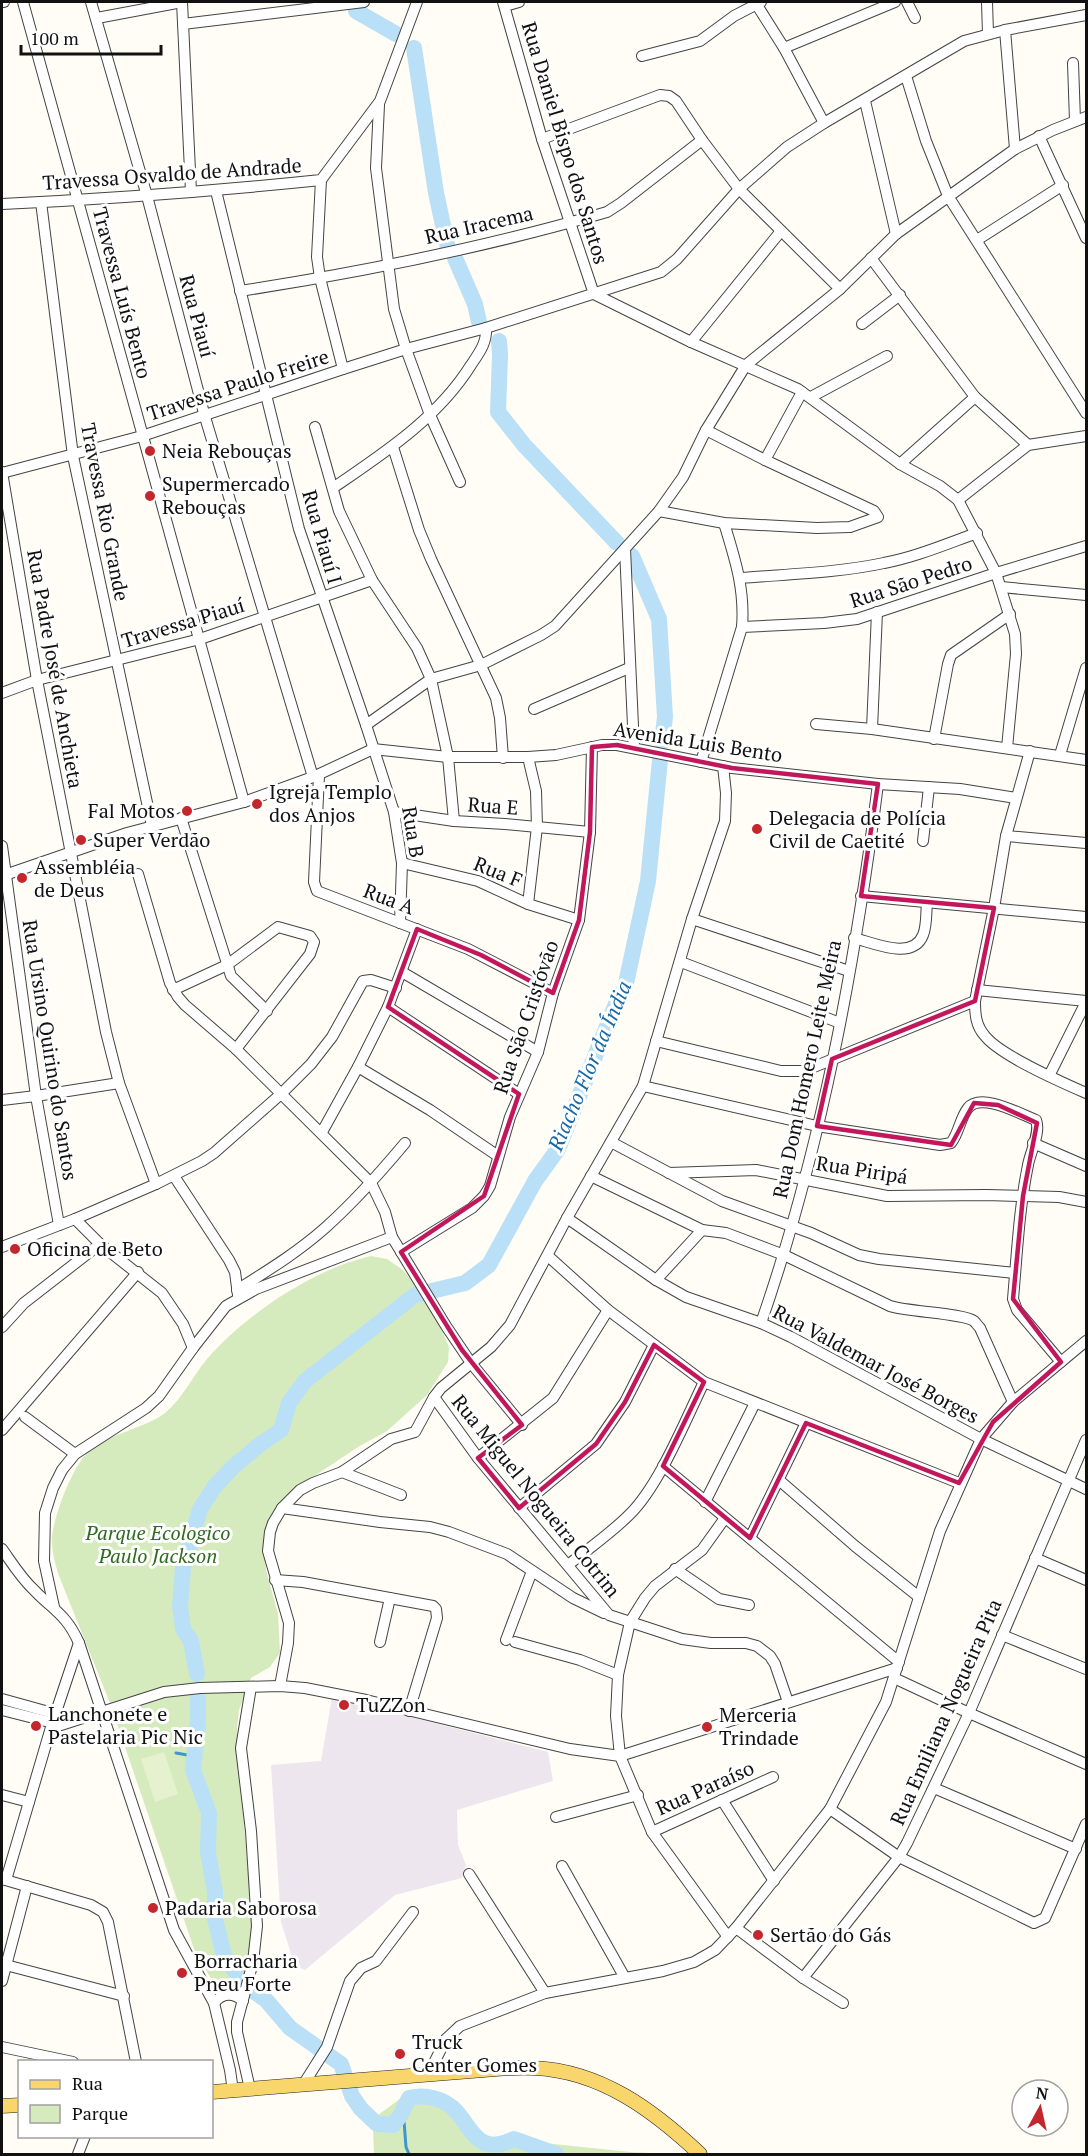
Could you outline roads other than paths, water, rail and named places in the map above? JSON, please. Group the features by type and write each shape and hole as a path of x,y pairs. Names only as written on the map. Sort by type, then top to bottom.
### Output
{"main road":[{"path":"213,2092 533,2068 574,2074 593,2080 635,2101 672,2128 700,2154"},
{"path":"2,2106 18,2105"}],"street":[{"name":"Travessa Luís Bento","path":"23,2 244,802"},
{"name":"Rua Piauí","path":"91,2 147,196 205,417 264,617 316,776"},
{"path":"97,18 182,2 191,192"},
{"path":"183,24 364,2"},
{"name":"Travessa Osvaldo de Andrade","path":"2,204 216,191 321,180 380,101 417,2"},
{"path":"504,4 519,2"},
{"path":"642,56 700,41 757,2 824,123"},
{"path":"784,48 895,2"},
{"path":"907,2 915,18"},
{"path":"987,2 988,34"},
{"name":"Rua Daniel Bispo dos Santos","path":"504,4 542,139 594,294"},
{"name":"Travessa Paulo Freire","path":"2,472 73,456 205,417 343,369 406,349 486,328 661,272 739,189 787,147 824,123 964,41 1005,30 1086,15"},
{"path":"1005,30 1015,149"},
{"path":"366,725 431,679 481,665 555,626 660,511 746,365 840,289 896,234 1015,149 1039,136 1081,119 1073,63"},
{"path":"906,76 926,141 948,196 1086,413"},
{"path":"542,139 660,95 673,98 739,189 840,289"},
{"path":"380,101 376,168 394,309 430,415 460,482"},
{"path":"865,101 896,234"},
{"path":"1039,136 1086,238"},
{"name":"Rua Iracema","path":"240,291 320,278 448,252 570,223 614,208 702,140"},
{"path":"321,180 317,257 320,278 343,369"},
{"path":"977,240 1063,185"},
{"name":"Rua Piauí I","path":"216,191 299,529 373,749"},
{"name":"Travessa Rio Grande","path":"41,202 73,456 152,826"},
{"path":"691,342 781,231"},
{"path":"871,258 975,397 1028,445"},
{"path":"594,294 691,342 746,365 807,395 900,464 940,486 958,500 996,573 1015,634 1016,654 1007,748"},
{"path":"862,324 900,295"},
{"path":"333,488 393,447 430,415 461,382 486,340 486,328"},
{"path":"765,460 807,395 888,356"},
{"path":"900,464 975,397"},
{"path":"315,427 339,511 372,580 417,648 431,679 448,757 454,821"},
{"path":"660,511 724,523 837,528 865,523 878,517 874,511 706,430"},
{"path":"958,500 1028,445 1086,436"},
{"path":"393,447 427,549 499,709 503,758"},
{"name":"Rua Padre José de Anchieta","path":"2,472 37,680 106,1032 119,1083 156,1184"},
{"path":"701,762 742,627 741,578 724,523"},
{"path":"741,578 825,572 885,563 977,533"},
{"name":"Rua São Pedro","path":"742,627 842,622 1086,546"},
{"path":"625,549 634,748"},
{"name":"Travessa Piauí","path":"2,693 37,680 117,662 200,639 372,580"},
{"path":"1001,587 1086,595"},
{"path":"872,729 877,612"},
{"path":"934,739 951,655 1010,614"},
{"path":"534,709 630,668"},
{"path":"1060,755 1086,668"},
{"path":"816,724 872,729 1086,760"},
{"name":"Avenida Luis Bento","path":"373,749 448,757 503,758 555,755 610,745 723,766 878,784 960,789 1016,798"},
{"name":"Rua São Cristóvão","path":"401,1252 472,1208 490,1186 519,1094 538,1052 553,993 579,920 590,832 592,747"},
{"path":"4,876 71,851 152,826 244,802 316,776 373,749"},
{"name":"Rua B","path":"373,749 394,812 402,863 400,923"},
{"path":"1029,751 1006,836 975,1001 976,1022 985,1037 1001,1050 1086,1093"},
{"path":"528,757 536,791 537,827 528,904"},
{"path":"280,1686 288,1643 289,1623 286,1606 270,1562 268,1542 273,1523 292,1497 313,1482 342,1472 391,1439 416,1432 441,1388 500,1338 510,1325 567,1218 643,1086 681,963 692,919 725,821 726,793 723,766"},
{"name":"Rua A","path":"316,776 315,889 481,955 553,993"},
{"name":"Rua Dom Homero Leite Meira","path":"761,1323 784,1255 817,1126 840,1023 878,784"},
{"path":"923,841 929,787"},
{"name":"Rua E","path":"394,812 454,821 590,832"},
{"path":"181,818 231,976 267,1011"},
{"path":"1006,836 1086,843"},
{"name":"Rua Ursino Quirino do Santos","path":"2,846 4,876 36,1096 59,1225"},
{"name":"Rua F","path":"402,863 478,881 528,904 579,920"},
{"path":"138,874 173,990 185,1005 236,1049 371,1183 385,1212 392,1237 401,1252 471,1363 522,1425"},
{"path":"861,896 1086,917"},
{"path":"854,938 898,949 909,949 917,945 924,935 927,902"},
{"path":"692,919 849,971"},
{"path":"173,990 227,965 278,927 310,936 314,942 310,954 236,1049"},
{"path":"322,1132 388,1007 417,929"},
{"path":"681,963 840,1023"},
{"path":"402,972 538,1052"},
{"path":"2,1247 156,1184 214,1153 281,1094 311,1064 332,1037 363,981 371,980 396,988"},
{"path":"977,990 1086,1001 1049,1076"},
{"path":"656,1041 781,1071 804,1071 975,1001"},
{"path":"388,1007 519,1094"},
{"path":"358,1067 430,1110 498,1156"},
{"path":"2,1100 119,1083"},
{"path":"643,1086 817,1126 947,1145 953,1140 966,1110 974,1103 998,1105 1033,1119 1038,1126 1023,1196 1014,1305 1061,1362"},
{"path":"611,1142 722,1201 869,1258 1015,1273"},
{"path":"54,1607 44,1561 45,1513 62,1470 75,1454 153,1402 217,1316 238,1294 324,1229 371,1183 405,1143"},
{"path":"1033,1143 1086,1166"},
{"name":"Rua Piripá","path":"669,1173 756,1170 887,1196 986,1194 1059,1197 1086,1202"},
{"path":"174,1176 230,1260 235,1272 238,1294"},
{"path":"591,1176 702,1230 726,1233 784,1255 890,1306 974,1321 980,1328 1013,1402"},
{"name":"Rua Valdemar José Borges","path":"567,1218 656,1281 686,1297 761,1323 791,1337 981,1439 1086,1489"},
{"path":"75,1219 100,1244 162,1293 183,1324 193,1348"},
{"path":"656,1281 702,1230"},
{"path":"238,1294 392,1237"},
{"path":"2,1327 24,1303 100,1244"},
{"path":"548,1256 608,1310 704,1382 959,1483"},
{"path":"2,1430 138,1272"},
{"path":"478,1458 553,1398 608,1310"},
{"path":"428,2075 446,2040 456,2028 545,1993 663,1971 694,1962 715,1950 728,1937 830,1809 886,1702 940,1531 959,1483 981,1439 1013,1402 1086,1341"},
{"path":"519,1508 596,1444 625,1402 654,1344"},
{"path":"567,1565 638,1506 663,1466 704,1382"},
{"name":"Rua Miguel Nogueira Cotrim","path":"434,1398 478,1458 609,1615 682,1639 711,1643 746,1643 757,1646 770,1656 775,1664 788,1702"},
{"path":"705,1502 755,1403"},
{"path":"25,1417 75,1454"},
{"path":"750,1538 806,1423"},
{"name":"Rua Emiliana Nogueira Pita","path":"803,1978 899,1857 969,1713 1086,1440"},
{"path":"663,1466 750,1538 897,1669 969,1713 1086,1764"},
{"path":"342,1472 401,1496"},
{"path":"779,1480 855,1546 919,1597"},
{"path":"282,1508 430,1527 449,1532 507,1554 573,1598 609,1615"},
{"path":"724,1518 706,1546 675,1569 645,1598 630,1622 618,1675 616,1731 620,1756 652,1832 728,1937"},
{"path":"2,1549 32,1588 72,1627 79,1643 174,1930 215,2007 233,2091"},
{"path":"1035,1558 1086,1580"},
{"path":"675,1569 719,1599 749,1605"},
{"path":"532,1571 511,1641 572,1658 618,1675"},
{"path":"275,1580 303,1582 433,1606 437,1613 409,1711"},
{"path":"380,1642 390,1598"},
{"path":"1002,1635 1086,1669"},
{"path":"79,1643 4,1880 91,1905 103,1912 108,1922 136,2060"},
{"path":"2,1699 67,1724 103,1710 164,1692 188,1688 280,1686 305,1688 570,1749 620,1756 897,1669"},
{"path":"250,1687 241,1748 251,1831 257,1926 253,1962 237,2022 237,2032 250,2089"},
{"path":"2,1710 54,1719"},
{"name":"Rua Paraíso","path":"652,1832 773,1777"},
{"path":"934,1788 1076,1849"},
{"path":"2,1795 29,1802"},
{"path":"556,1817 638,1795"},
{"path":"722,1800 774,1881"},
{"path":"830,1809 899,1857 1034,1923 1046,1918 1086,1824"},
{"path":"562,1866 625,1978"},
{"path":"470,1874 545,1993"},
{"path":"2,1981 4,1965 27,1886"},
{"path":"303,2085 327,2047 350,1981 361,1968 376,1961 414,1912"},
{"path":"736,1928 803,1978 843,2003"},
{"path":"4,1965 124,1996"},
{"path":"215,2007 220,1997 226,1994 236,1996 242,2005"},
{"path":"215,2007 225,2014 234,2013 242,2005"},
{"path":"2,2047 68,2060"},
{"path":"78,2154 83,2138"}],"waterway":[{"name":"Riacho Flor da Índia","path":"356,11 396,34"},
{"name":"Riacho Flor da Índia","path":"414,48 436,193 448,248"},
{"name":"Riacho Flor da Índia","path":"455,258 475,304 479,322"},
{"name":"Riacho Flor da Índia","path":"499,341 498,412 524,445 617,543"},
{"name":"Riacho Flor da Índia","path":"632,556 659,619 665,717 662,742"},
{"name":"Riacho Flor da Índia","path":"197,1674 191,1641 183,1629 180,1606 183,1568 200,1509 215,1486 233,1467 281,1430 289,1403 305,1381 415,1295 465,1283 489,1265 535,1181 558,1149 616,1004 625,988 648,881 660,760"},
{"name":"Riacho Flor da Índia","path":"198,1699 193,1770 209,1813 208,1852 215,1892 215,1919 224,1956 245,1985 266,2000 290,2028 341,2064 352,2096 361,2109 377,2124 393,2125 409,2098 428,2097 440,2100 456,2111 473,2134 485,2143 502,2144 514,2139 556,2154"},
{"path":"176,1753 193,1756"},
{"path":"403,2108 406,2147 409,2154"}],"place":[{"name":"Neia Rebouças","path":"150,451"},
{"name":"Supermercado Rebouças","path":"150,496"},
{"name":"Igreja Templo dos Anjos","path":"257,804"},
{"name":"Fal Motos","path":"187,811"},
{"name":"Delegacia de Polícia Civil de Caetité","path":"757,829"},
{"name":"Super Verdão","path":"81,840"},
{"name":"Assembléia de Deus","path":"22,878"},
{"name":"Oficina de Beto","path":"15,1249"},
{"name":"TuZZon","path":"344,1705"},
{"name":"Lanchonete e Pastelaria Pic Nic","path":"36,1726"},
{"name":"Merceria Trindade","path":"707,1727"},
{"name":"Padaria Saborosa","path":"153,1908"},
{"name":"Sertão do Gás","path":"758,1935"},
{"name":"Borracharia Pneu Forte","path":"182,1973"},
{"name":"Truck Center Gomes","path":"400,2054"}],"park label":[{"name":"Parque Ecologico Paulo Jackson","path":"158,1544"}]}
